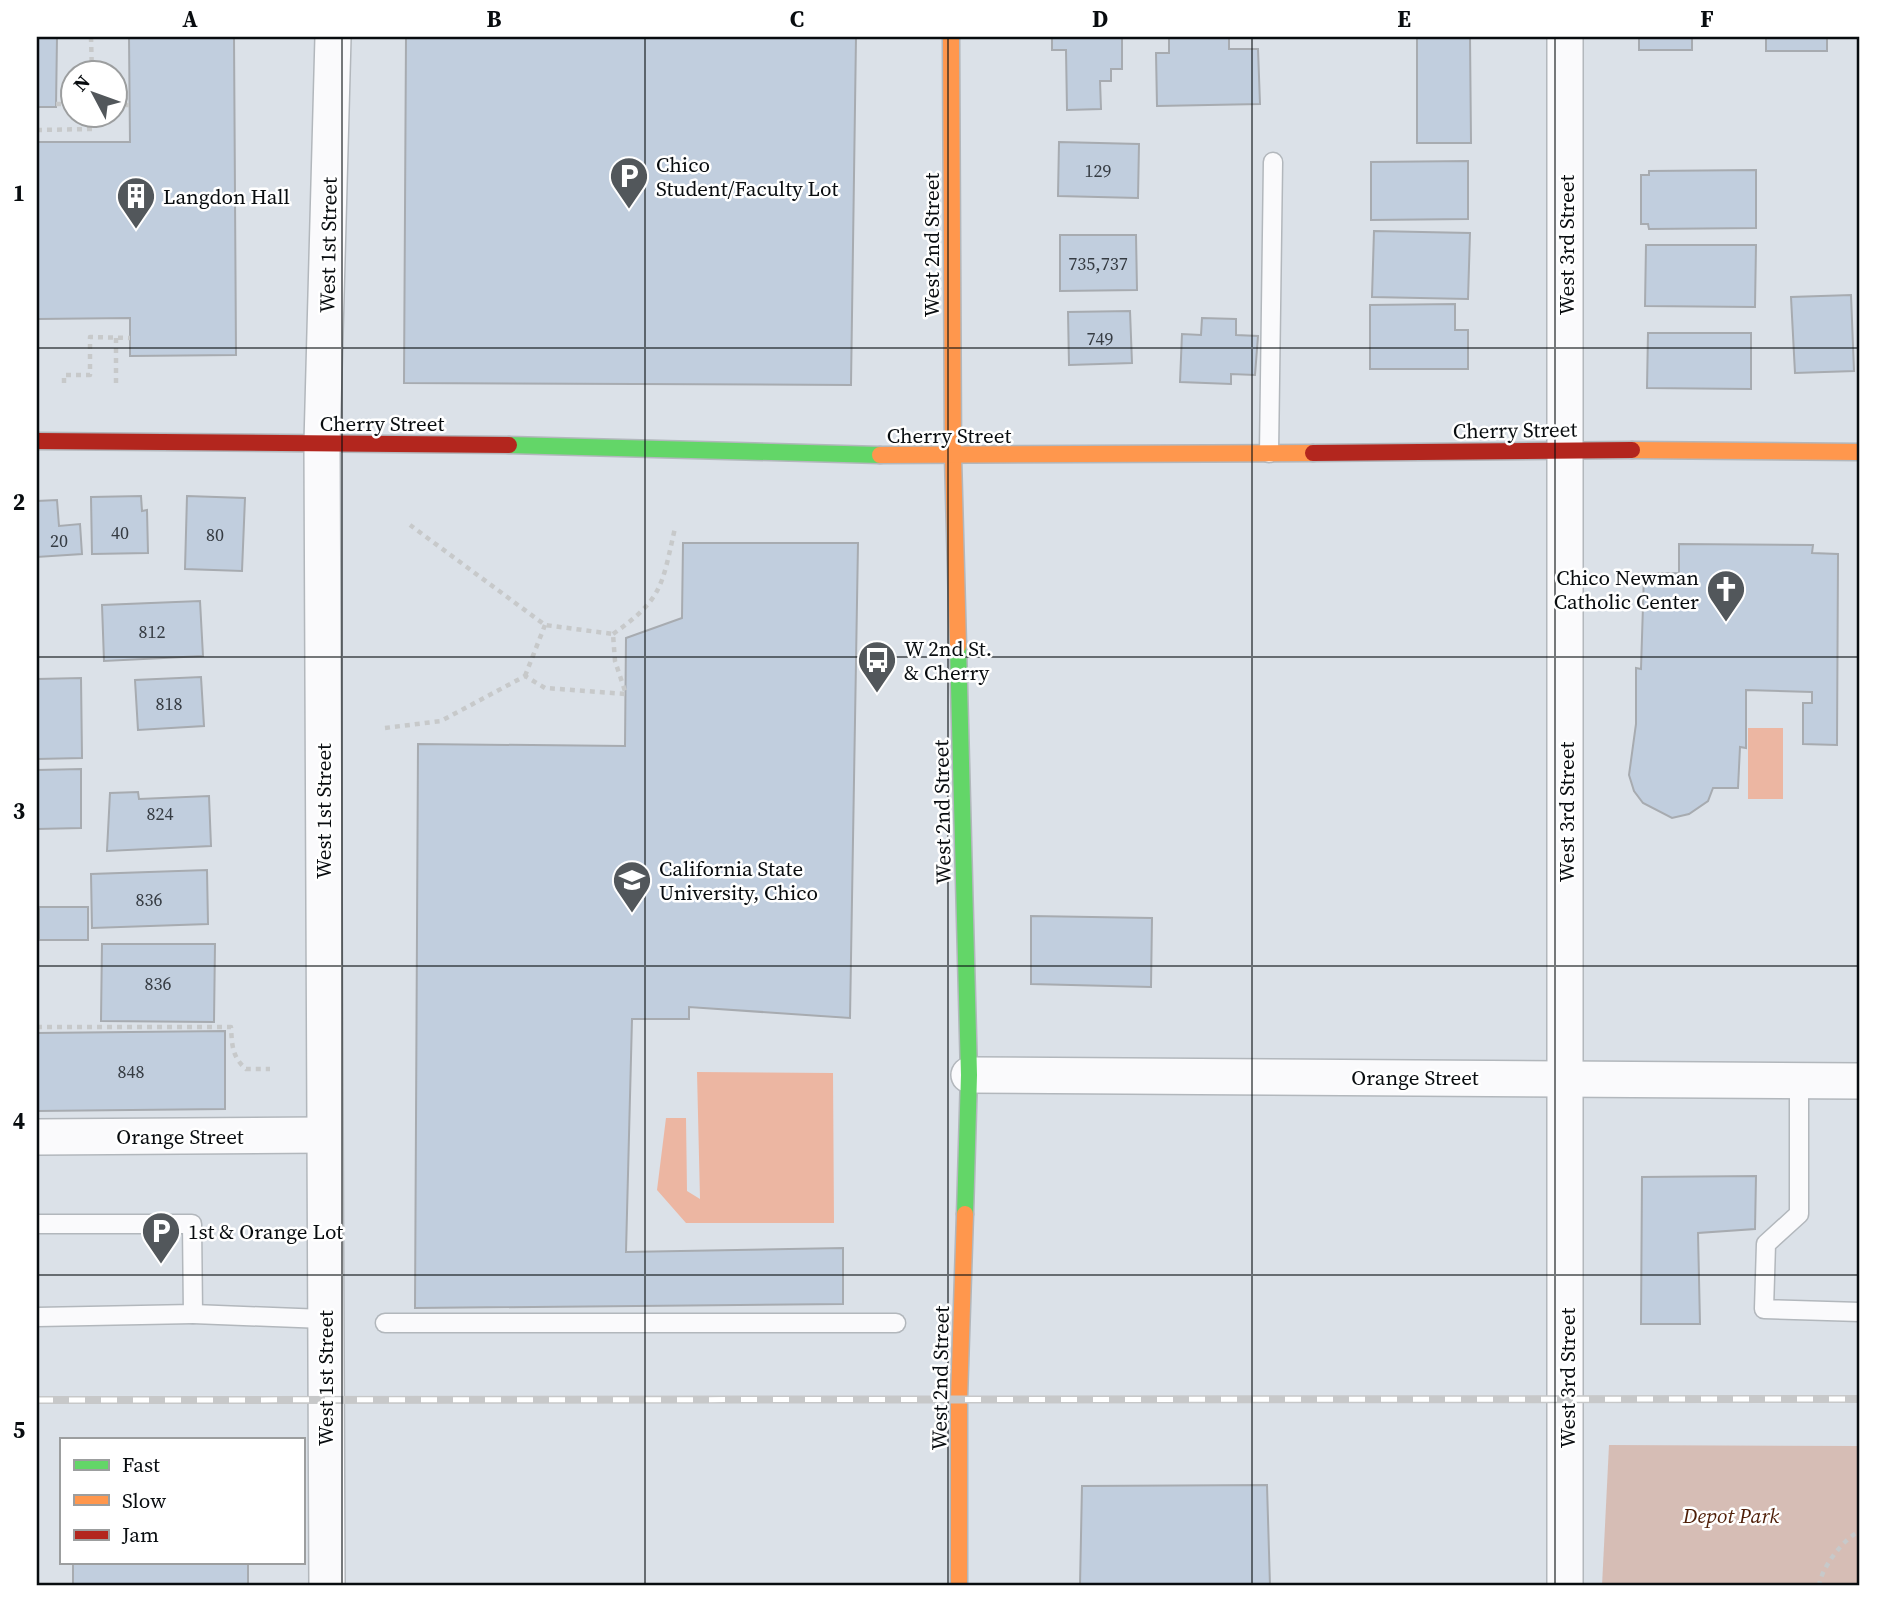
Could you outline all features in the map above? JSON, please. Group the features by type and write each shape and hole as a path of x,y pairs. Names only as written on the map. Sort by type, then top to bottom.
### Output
{"street":[{"name":"West 1st Street","path":"327,1586 322,443 333,37"},
{"name":"West 2nd Street","path":"951,37 953,457 969,1075 959,1398 959,1586"},
{"name":"West 3rd Street","path":"1565,37 1565,1586"},
{"name":"Cherry Street","path":"37,441 322,443 953,457 1566,450 1860,452"},
{"name":"Orange Street","path":"969,1075 1860,1081"},
{"name":"Orange Street","path":"37,1137 324,1135"}],"lane":[{"path":"1269,453 1273,162"},
{"path":"1799,1080 1799,1214 1766,1244 1764,1309 1860,1312"},
{"path":"37,1224 192,1224 193,1314"},
{"path":"37,1317 193,1314 324,1319"},
{"path":"384,1323 896,1323"}],"path":[{"path":"91,37 92,60"},
{"path":"37,130 60,130"},
{"path":"64,383 64,375 90,375 90,337 130,338"},
{"path":"116,338 116,385"},
{"path":"410,525 544,625 613,634 644,612 663,583 675,528"},
{"path":"385,728 441,721 525,676 544,625"},
{"path":"525,676 545,688 626,694 615,661 613,634"},
{"path":"37,1027 231,1027 232,1051 240,1063 246,1069 270,1069"},
{"path":"1819,1586 1820,1577 1851,1535 1860,1531"}],"green space":[{"name":"Depot Park","path":"1609,1445 1860,1446 1860,1586 1602,1586"}],"shaded area":[{"path":"1748,728 1783,728 1783,799 1748,799"},
{"path":"697,1072 833,1073 834,1223 686,1223 657,1190 666,1118 686,1118 687,1191 700,1199"}],"building":[{"path":"37,37 57,37 56,107 37,107"},
{"name":"Langdon Hall","path":"129,37 234,37 236,355 130,356 130,318 37,319 37,142 130,142"},
{"name":"Chico Student/Faculty Lot","path":"406,37 856,37 851,385 404,383"},
{"path":"1052,37 1122,37 1122,69 1111,69 1111,81 1100,81 1101,109 1067,110 1066,50 1052,50"},
{"path":"1169,37 1229,37 1229,49 1258,49 1260,104 1157,106 1156,53 1169,53"},
{"path":"1417,37 1470,37 1471,143 1417,143"},
{"path":"1639,37 1692,37 1692,50 1639,50"},
{"path":"1766,37 1827,37 1827,51 1766,51"},
{"path":"1059,142 1139,144 1138,198 1058,196"},
{"path":"1468,161 1468,219 1371,220 1371,162"},
{"path":"1756,170 1756,228 1649,229 1648,224 1641,224 1641,175 1649,175 1649,171"},
{"path":"1374,231 1470,233 1468,299 1372,297"},
{"path":"1060,235 1136,235 1137,290 1060,291"},
{"path":"1646,245 1756,245 1755,307 1645,306"},
{"path":"1851,295 1854,371 1795,373 1791,297"},
{"path":"1455,304 1455,330 1468,330 1468,369 1370,369 1370,305"},
{"path":"1130,311 1132,363 1069,365 1068,312"},
{"path":"1202,318 1236,319 1236,335 1258,336 1255,375 1231,374 1231,384 1180,382 1182,334 1201,335"},
{"path":"1648,333 1751,333 1751,389 1647,388"},
{"path":"141,496 142,511 147,510 148,553 92,554 91,497"},
{"path":"187,496 245,498 242,571 185,569"},
{"path":"57,500 59,526 80,524 82,554 37,557 37,501"},
{"path":"683,543 858,543 850,1018 689,1007 689,1019 632,1019 626,1252 843,1248 843,1304 415,1308 418,744 625,746 626,638 682,618"},
{"path":"1679,544 1813,545 1812,553 1838,554 1837,745 1803,744 1803,703 1812,703 1812,692 1746,690 1746,748 1740,747 1738,788 1713,788 1708,801 1689,814 1672,818 1643,803 1634,791 1629,775 1636,724 1636,668 1641,669 1644,574 1679,573"},
{"path":"200,601 203,656 104,661 102,605"},
{"path":"201,677 204,726 138,730 135,680"},
{"path":"81,678 82,758 37,759 37,679"},
{"path":"81,769 81,828 37,829 37,770"},
{"path":"138,792 139,799 209,796 211,846 107,851 110,793"},
{"path":"207,870 208,924 92,928 91,874"},
{"path":"39,907 88,907 88,940 39,940"},
{"path":"1031,916 1152,918 1151,987 1031,984"},
{"path":"102,944 215,944 214,1022 101,1021"},
{"path":"225,1031 225,1109 37,1111 37,1033"},
{"path":"1756,1176 1755,1229 1698,1233 1700,1324 1641,1324 1642,1177"},
{"path":"1267,1485 1270,1586 1041,1586 1080,1585 1082,1486"},
{"path":"73,1564 248,1564 248,1586 73,1586"}],"railway":[{"path":"37,1400 1860,1399"}],"traffic: fast":[{"path":"509,445 880,455"},
{"path":"958,646 969,1075 965,1214"}],"traffic: slow":[{"path":"951,37 953,457 958,646"},
{"path":"1632,450 1860,452"},
{"path":"880,455 1313,453"},
{"path":"959,1586 959,1398 965,1214"}],"traffic: jam":[{"path":"37,441 509,445"},
{"path":"1313,453 1632,450"}],"place":[{"name":"Chico Student/Faculty Lot","path":"629,210"},
{"name":"Langdon Hall","path":"136,230"},
{"name":"Chico Newman Catholic Center","path":"1726,623"},
{"name":"W 2nd St. & Cherry","path":"877,694"},
{"name":"California State University, Chico","path":"632,914"},
{"name":"1st & Orange Lot","path":"161,1265"}]}
